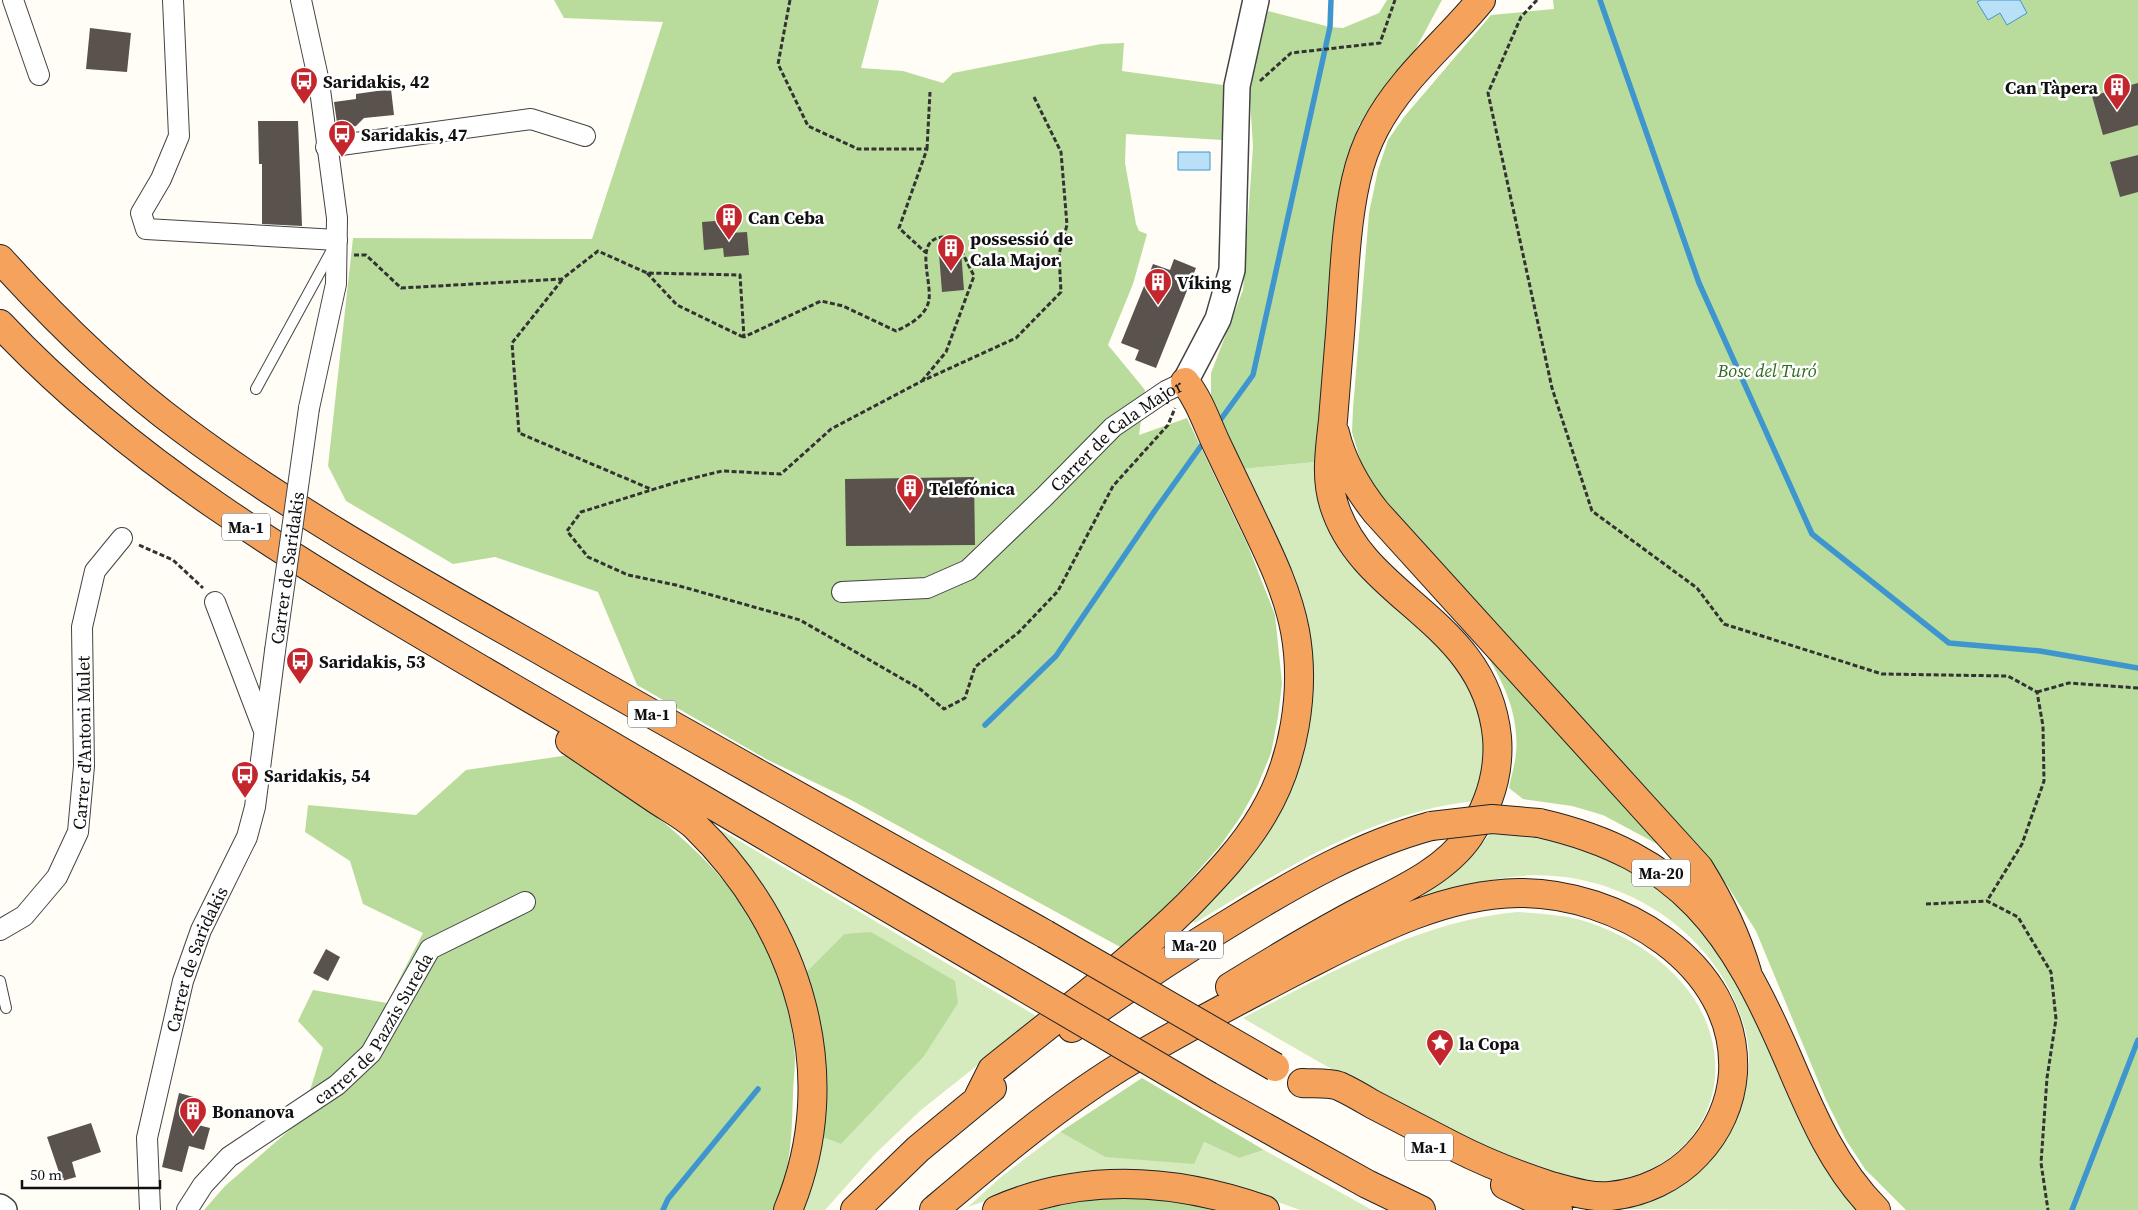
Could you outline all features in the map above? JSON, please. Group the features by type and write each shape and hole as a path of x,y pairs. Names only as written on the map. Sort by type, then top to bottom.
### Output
{"highway":[{"path":"1120,1067 1147,1042 1266,964 1409,884 1447,860 1470,834 1481,816 1493,789 1498,747 1494,722 1484,690 1471,664 1454,642 1371,564 1343,527 1334,505 1328,476 1352,199 1363,155 1377,124 1395,97 1481,0"},
{"name":"Ma-1","path":"0,259 67,330 142,397 182,428 272,491 480,616 1045,934 1302,1083 1558,1210"},
{"name":"Ma-1","path":"0,324 42,367 104,422 206,500 308,566 1209,1096 1367,1184 1420,1210"},
{"path":"977,1100 992,1070 1153,940 1196,896 1250,833 1275,789 1290,742 1298,699 1295,633 1287,598 1274,564 1218,448 1196,395 1185,382"},
{"path":"1332,424 1338,446 1348,469 1376,512 1699,868 1722,904 1738,939 1747,972"},
{"path":"532,699 559,733 694,825 750,891 778,936 802,1005 811,1060 812,1087 809,1141 800,1180 788,1210"},
{"name":"Ma-20","path":"855,1210 918,1149 977,1100 1111,999 1268,900 1356,853 1394,837 1431,826 1492,819 1539,822 1570,830 1613,846 1668,878 1691,898 1722,933 1747,972 1766,1009 1827,1145 1857,1191 1876,1210"},
{"path":"934,1210 1079,1095 1120,1067 1274,982 1382,928 1432,908 1460,901 1522,893 1553,895 1599,906 1655,934 1676,950 1708,988 1727,1026 1732,1052 1732,1078 1728,1101 1714,1133 1704,1146 1692,1159 1666,1178 1644,1188 1613,1196 1597,1196 1571,1192 1518,1176 1458,1149 1336,1085 1302,1083"},
{"path":"997,1210 1058,1190 1120,1183 1154,1184 1200,1190 1265,1210"}],"street":[{"path":"13,0 38,75"},
{"path":"173,0 179,136 161,179 141,213 146,229 336,247"},
{"name":"Carrer de Saridakis","path":"150,1210 147,1138 181,990 201,930 247,837 255,807 308,408 336,284 337,218 319,82 301,0"},
{"name":"Carrer de Cala Major","path":"842,592 927,588 968,570 1113,427 1166,391 1185,382 1218,319 1232,270 1237,86 1256,0"},
{"path":"326,146 531,119 585,136"},
{"name":"Carrer d'Antoni Mulet","path":"0,930 24,916 57,877 78,832 84,766 82,627 95,570 122,538"},
{"path":"215,602 264,730"},
{"name":"carrer de Pazzis Sureda","path":"188,1210 203,1185 229,1157 337,1085 371,1053 430,949 525,902"},
{"path":"0,1207 4,1210"}],"lane":[{"name":"Carrer de Saridakis","path":"256,390 336,247"},
{"path":"0,980 6,1008"}],"path":[{"path":"790,0 778,64 808,126 858,148 927,149"},
{"path":"1259,82 1292,53 1380,43 1395,0"},
{"path":"1537,0 1521,17 1488,93 1552,388 1592,510 1697,588 1724,624 1882,674 2008,676 2037,692 2069,683 2138,688"},
{"path":"925,252 899,228 927,149 930,92"},
{"path":"1034,97 1061,152 1068,225 1058,254 1061,292 1016,338 922,381 831,429 781,474 722,471 581,512 567,531 588,557 628,575 676,586 800,620 920,689 944,710 966,698 975,667 1019,632 1058,591 1113,486 1168,425 1185,382"},
{"path":"744,337 821,300 843,306 896,331 916,320 929,301 925,252 930,243 944,236 955,238 974,276 946,352 922,381"},
{"path":"336,247 366,255 401,288 562,279"},
{"path":"653,490 520,432 512,344 562,279 598,251 647,273 678,305 744,337"},
{"path":"647,273 740,275 744,337"},
{"path":"122,538 173,560 197,581 215,602"},
{"path":"1987,901 2022,844 2044,781 2043,726 2037,692"},
{"path":"1926,904 1987,901 2018,917 2051,972 2056,1019 2047,1078 2040,1163 2048,1210"}],"green space":[{"path":"554,0 879,0 861,68 903,71 943,83 953,73 1101,44 1124,43 1122,71 1223,85 1222,140 1126,134 1125,163 1136,224 1139,231 1147,234 1133,284 1108,345 1145,390 1139,435 1187,418 1248,546 1275,615 1282,683 1271,753 1257,787 1241,816 1220,846 1169,904 1122,948 851,800 766,759 637,685 598,592 495,557 453,564 346,501 328,466 353,238 592,239 663,22 564,18"},
{"path":"1387,0 1442,0 1414,52 1381,91 1359,125 1344,167 1333,246 1315,462 1242,469 1211,403 1211,373 1243,290 1253,147 1249,82 1268,11 1330,27 1343,28 1379,13"},
{"name":"Bosc del Turó","path":"1553,0 2138,0 2138,1210 1906,1210 1865,1169 1846,1140 1826,1100 1756,931 1727,885 1534,664 1384,499 1362,466 1352,432 1353,409 1369,213 1378,170 1388,140 1404,117 1491,15 1554,9"},
{"path":"1315,462 1317,483 1466,678 1477,703 1486,750 1475,801 1437,807 1400,817 1364,830 1295,864 1195,923 1189,917 1225,880 1309,697 1242,469"},
{"path":"1477,641 1662,842 1659,845 1603,815 1572,806 1523,799 1509,788 1516,753 1515,723 1501,680"},
{"path":"569,755 634,799 697,852 731,890 744,908 766,948 783,991 793,1036 795,1058 789,1158 785,1178 773,1210 204,1210 225,1186 301,1120 323,1048 298,1021 313,990 387,1003 423,933 363,904 350,861 305,832 308,805 416,815 466,770"},
{"path":"707,822 1038,1017 921,1110 875,1154 825,1210 799,1210 816,1164 822,1137 841,1144 844,934 805,973 787,929 776,910 752,875"},
{"path":"1490,834 1541,839 1586,850 1626,868 1661,891 1692,921 1720,955 1744,996 1793,1108 1815,1151 1827,1172 1857,1210 1606,1209 1636,1201 1652,1194 1664,1183 1733,1104 1742,1092 1749,1069 1749,1053 1745,1029 1735,1001 1721,975 1703,951 1683,930 1659,912 1634,898 1606,887 1577,879 1538,875 1500,878 1425,897 1423,894 1463,865"},
{"path":"1517,912 1549,914 1588,922 1629,940 1666,967 1682,983 1695,1000 1705,1019 1714,1052 1714,1084 1706,1113 1690,1138 1669,1158 1642,1173 1611,1181 1577,1181 1549,1173 1414,1113 1243,1018 1342,967 1409,938 1444,926"},
{"path":"871,932 955,981 958,1003 924,1056 841,1144 822,1137 823,1074 820,1033 805,973 844,934"},
{"path":"1142,1078 1264,1150 1239,1158 1204,1142 1194,1164 1105,1157 1060,1132"},
{"path":"1060,1132 1105,1157 1204,1142 1239,1158 1264,1150 1372,1210 1300,1210 1255,1194 1017,1190 968,1207 1001,1177"},
{"path":"1143,1198 1202,1206 1215,1210 1040,1210 1093,1199"}],"water":[{"path":"1981,0 2020,0 2027,13 2007,25 2000,13 1988,20 1977,2"},
{"path":"1178,152 1210,152 1210,170 1178,170"}],"building":[{"path":"90,28 131,33 127,72 86,69"},
{"name":"Can Tàpera","path":"2138,83 2138,125 2103,135 2092,96"},
{"path":"391,89 394,115 364,118 356,126 338,130 334,102 356,99 356,94"},
{"path":"258,121 298,121 302,226 262,224 262,164 259,164"},
{"path":"2138,155 2138,192 2120,197 2110,162"},
{"name":"Can Ceba","path":"728,220 729,233 747,232 749,255 724,257 723,248 704,250 702,222"},
{"name":"possessió de Cala Major","path":"961,251 964,290 942,292 939,254"},
{"name":"Víking","path":"1174,259 1196,268 1156,368 1135,360 1139,350 1121,343 1153,264 1170,270"},
{"name":"Telefónica","path":"974,477 975,545 846,546 845,479"},
{"path":"326,949 340,957 328,981 313,973"},
{"name":"Bonanova","path":"179,1093 201,1099 194,1124 210,1128 204,1150 189,1146 182,1172 162,1167"},
{"path":"91,1123 101,1152 72,1162 76,1177 62,1181 47,1137"}],"waterway":[{"path":"1216,426 1253,375 1330,27 1331,0"},
{"path":"1600,0 1699,283 1812,534 1949,643 2040,651 2138,668"},
{"path":"985,725 1056,656 1206,439"},
{"path":"2072,1210 2138,1040"},
{"path":"663,1210 668,1199 758,1089"}],"place":[{"name":"Saridakis, 42","path":"304,105"},
{"name":"Can Tàpera","path":"2117,111"},
{"name":"Saridakis, 47","path":"342,158"},
{"name":"Can Ceba","path":"729,241"},
{"name":"possessió de Cala Major","path":"951,272"},
{"name":"Víking","path":"1158,306"},
{"name":"Telefónica","path":"910,512"},
{"name":"Saridakis, 53","path":"300,685"},
{"name":"Saridakis, 54","path":"245,799"},
{"name":"la Copa","path":"1440,1067"},
{"name":"Bonanova","path":"193,1135"}]}
